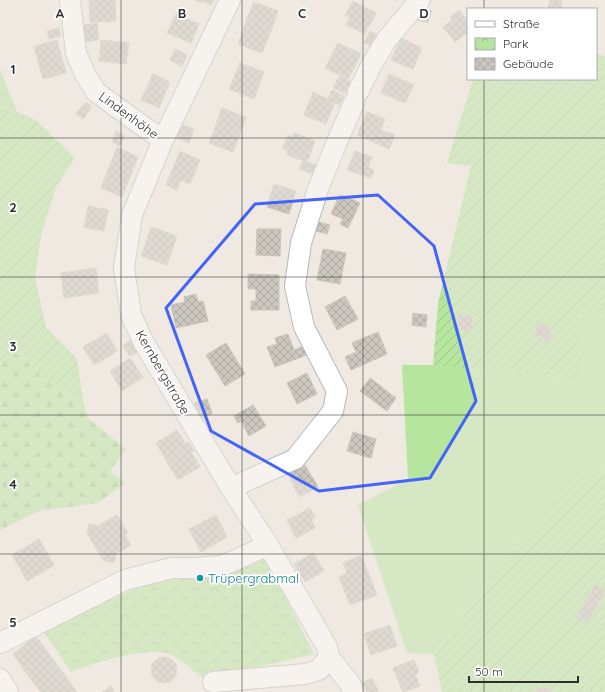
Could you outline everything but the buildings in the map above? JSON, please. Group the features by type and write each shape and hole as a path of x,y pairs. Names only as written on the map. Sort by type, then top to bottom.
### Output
{"street":[{"name":"Lindenhöhe","path":"70,0 76,53 85,74 96,92 163,140"},
{"name":"Kernbergstraße","path":"230,0 163,140 132,215 124,268 131,315 144,343 231,488 268,545 327,647 329,658 351,685 353,692"},
{"path":"231,488 295,459 333,411 337,390 304,327 295,286 301,243 318,189 356,97 372,64 387,39 420,0"},
{"path":"0,643 125,580 172,568 221,566 268,545"},
{"path":"213,682 305,674 319,670 329,658"},
{"path":"0,679 8,692"}],"highlighted area":[{"path":"378,195 434,246 476,401 430,478 319,491 211,431 166,308 255,204"}],"green space":[{"path":"597,53 605,57 605,317 579,308 582,379 433,365 438,303 471,166 447,163 473,80 597,80"},
{"path":"0,69 17,112 0,115"},
{"path":"17,112 36,120 75,158 56,187 41,235 35,278 46,327 77,359 83,400 44,380 22,353 0,360 0,115"},
{"path":"579,308 605,317 605,470 582,476 515,546 434,654 407,653 358,505 408,479 402,365 433,365 582,379"},
{"path":"22,353 44,380 83,400 88,418 126,449 110,471 125,483 98,503 39,511 0,530 0,360"},
{"path":"605,470 605,692 442,692 434,655 515,546 582,476"},
{"path":"265,557 314,654 204,679 183,662 172,655 162,652 121,656 71,672 42,629 155,580"}],"place":[{"name":"Trüpergrabmal","path":"200,578"}]}
